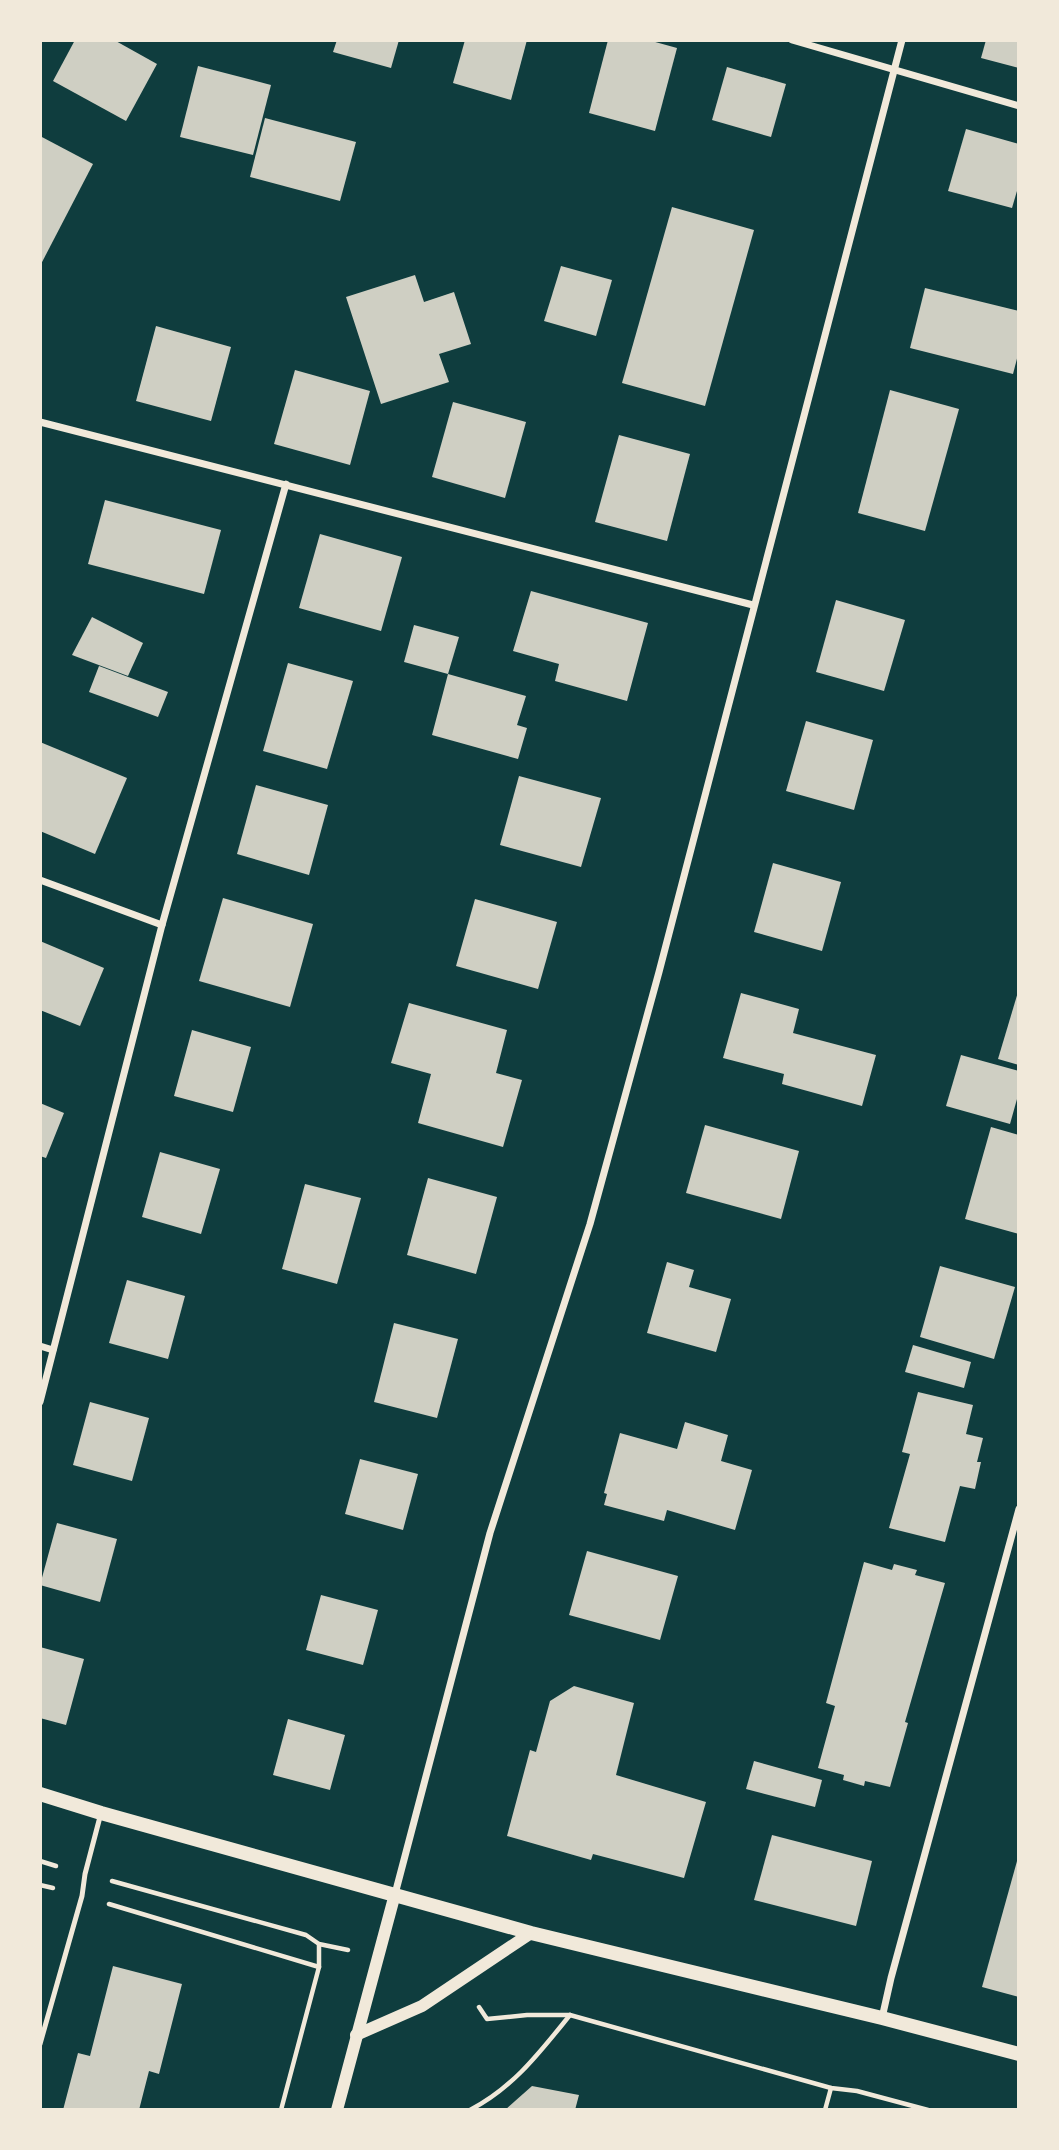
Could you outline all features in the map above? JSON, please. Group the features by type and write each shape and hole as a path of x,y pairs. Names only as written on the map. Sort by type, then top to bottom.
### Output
{"main road":[{"path":"40,1794 531,1933 883,2018 1019,2054"}],"street":[{"path":"792,40 1019,106"},
{"path":"337,2110 490,1533 590,1224 902,40"},
{"path":"40,422 753,605"},
{"path":"40,1402 162,925 286,484"},
{"path":"40,880 162,925"},
{"path":"40,1346 53,1350"},
{"path":"883,2018 891,1978 1019,1509"},
{"path":"356,2035 422,2006 531,1933"}],"lane":[{"path":"40,2044 82,1896 101,1813"}],"path":[{"path":"40,1861 306,1936 319,1944 348,1950"},
{"path":"40,1885 319,1967"},
{"path":"281,2110 319,1967 319,1944"},
{"path":"475,2002 487,2019 570,2015 831,2088 857,2091 928,2110"},
{"path":"470,2110 505,2088 528,2066 570,2015"},
{"path":"825,2110 831,2088"}],"building":[{"path":"75,40 114,40 157,64 126,121 53,81"},
{"path":"337,40 399,40 391,68 333,52"},
{"path":"465,40 527,40 511,100 453,83"},
{"path":"608,40 648,40 677,48 655,131 589,113"},
{"path":"986,40 1019,40 1019,68 981,58"},
{"path":"198,66 271,85 253,155 180,137"},
{"path":"727,67 786,84 771,137 712,120"},
{"path":"265,118 356,142 340,201 250,177"},
{"path":"966,129 1019,144 1019,184 1012,208 948,191"},
{"path":"40,136 93,164 40,266"},
{"path":"672,207 754,230 705,406 622,383"},
{"path":"561,266 612,280 596,336 544,321"},
{"path":"415,275 424,302 454,292 471,344 439,354 449,382 381,404 346,297"},
{"path":"925,288 1019,311 1019,351 1013,374 910,348"},
{"path":"156,326 231,347 211,421 136,401"},
{"path":"295,370 370,391 350,465 274,444"},
{"path":"890,390 959,409 925,531 858,513"},
{"path":"453,402 526,422 505,498 432,477"},
{"path":"619,435 690,454 667,541 595,522"},
{"path":"105,500 221,530 204,594 88,564"},
{"path":"320,534 402,557 381,631 299,608"},
{"path":"531,591 648,623 627,701 555,681 559,664 513,651"},
{"path":"836,600 905,620 884,691 816,672"},
{"path":"92,617 143,643 128,676 72,655"},
{"path":"414,625 459,637 448,674 404,662"},
{"path":"288,663 353,681 327,769 263,751"},
{"path":"99,666 168,692 158,717 89,692"},
{"path":"448,674 526,696 517,725 527,728 518,759 432,735"},
{"path":"806,721 873,740 854,810 786,791"},
{"path":"40,742 127,778 95,854 40,831"},
{"path":"519,776 601,798 581,867 500,845"},
{"path":"256,785 328,805 309,875 237,854"},
{"path":"773,863 841,882 822,951 754,932"},
{"path":"223,898 313,924 290,1007 199,981"},
{"path":"475,899 557,922 538,989 456,966"},
{"path":"40,941 104,968 80,1026 40,1010"},
{"path":"741,993 799,1009 793,1033 876,1055 862,1106 782,1084 784,1074 723,1058"},
{"path":"1019,993 1019,1065 998,1059"},
{"path":"409,1003 507,1030 496,1073 522,1080 503,1147 418,1123 431,1074 391,1063"},
{"path":"192,1030 251,1047 233,1112 174,1096"},
{"path":"961,1055 1019,1071 1019,1092 1010,1124 946,1106"},
{"path":"40,1103 64,1113 46,1158 40,1156"},
{"path":"705,1125 799,1151 781,1219 686,1193"},
{"path":"991,1127 1019,1135 1019,1234 965,1219"},
{"path":"160,1152 220,1169 201,1234 142,1217"},
{"path":"428,1178 497,1197 476,1274 407,1255"},
{"path":"305,1184 361,1198 337,1284 282,1269"},
{"path":"667,1262 694,1270 689,1287 731,1299 716,1352 647,1333"},
{"path":"940,1266 1015,1287 994,1359 920,1337"},
{"path":"127,1280 185,1296 168,1359 109,1343"},
{"path":"394,1323 458,1339 437,1418 374,1402"},
{"path":"913,1345 971,1362 964,1388 905,1372"},
{"path":"918,1392 973,1405 966,1434 983,1438 977,1462 981,1462 975,1489 960,1486 945,1542 889,1528 910,1454 902,1452"},
{"path":"90,1402 149,1418 132,1481 73,1465"},
{"path":"685,1422 728,1435 721,1461 752,1470 735,1530 667,1510 664,1521 604,1505 607,1494 604,1493 620,1433 677,1449"},
{"path":"360,1459 418,1474 403,1530 345,1514"},
{"path":"57,1523 117,1539 100,1602 40,1585"},
{"path":"587,1551 678,1576 660,1640 569,1615"},
{"path":"864,1562 892,1570 894,1564 917,1570 915,1575 945,1583 905,1722 908,1723 890,1787 865,1781 864,1786 843,1780 844,1775 818,1768 835,1706 826,1703"},
{"path":"321,1595 378,1610 363,1665 306,1650"},
{"path":"40,1647 84,1659 66,1725 40,1718"},
{"path":"574,1686 634,1703 616,1775 706,1802 684,1878 593,1854 591,1860 507,1836 530,1750 536,1752 550,1701"},
{"path":"288,1719 345,1735 330,1790 273,1775"},
{"path":"754,1761 822,1780 815,1807 746,1789"},
{"path":"772,1835 872,1861 856,1926 754,1900"},
{"path":"1019,1854 1019,1997 982,1987"},
{"path":"113,1966 182,1984 159,2074 149,2071 139,2110 63,2110 78,2053 90,2056"},
{"path":"532,2086 579,2095 575,2110 505,2110"}]}
